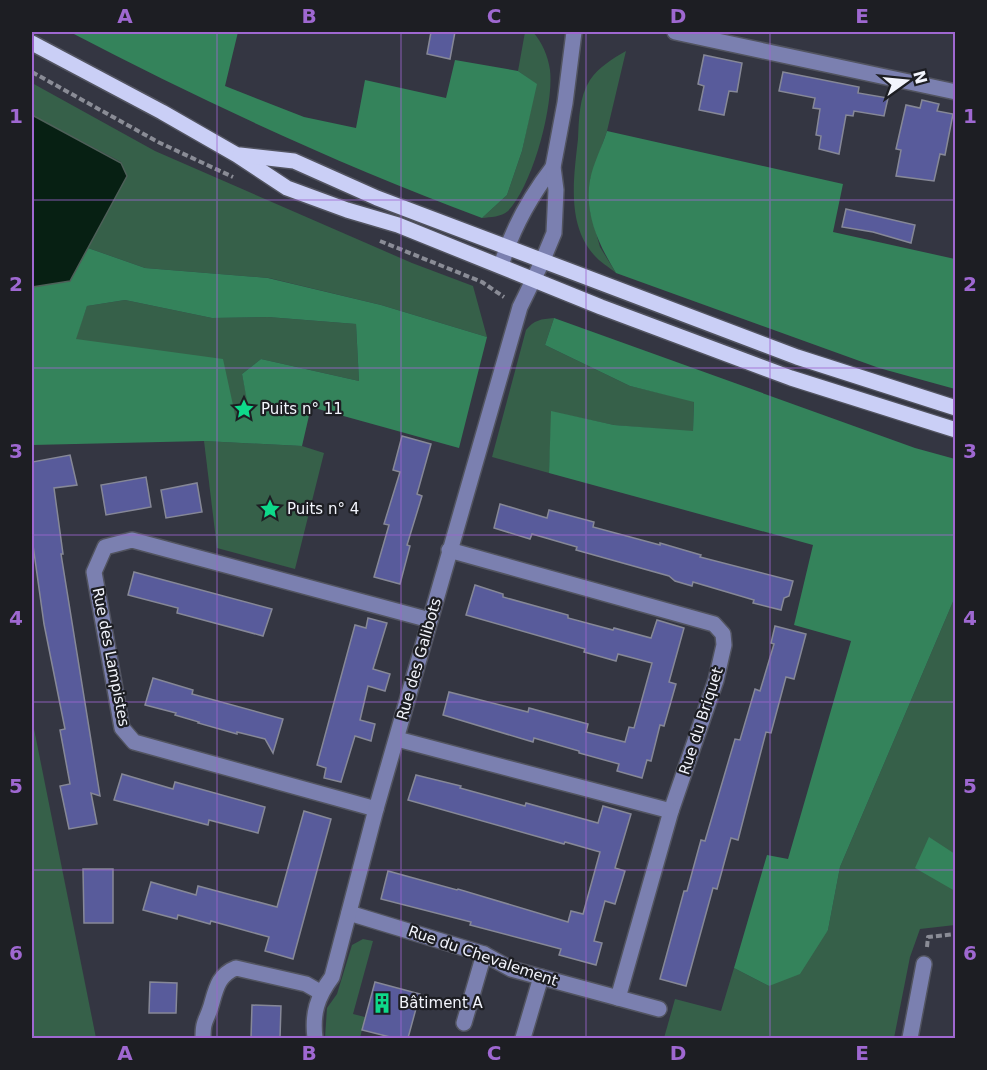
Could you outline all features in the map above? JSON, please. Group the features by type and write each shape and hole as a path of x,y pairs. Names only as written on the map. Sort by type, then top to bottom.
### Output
{"main road":[{"path":"32,43 162,112 237,155 287,188 347,210 398,225 533,280 790,378 956,430"},
{"path":"237,155 294,161 377,198 542,262 797,357 956,408"}],"street":[{"path":"501,266 506,247 523,209 553,167 565,103 574,32"},
{"path":"675,32 721,36 956,92"},
{"name":"Rue des Galibots","path":"315,1038 320,992 332,977 376,809 518,313 554,233 556,190 553,167"},
{"name":"Rue des Lampistes","path":"376,809 134,742 122,728 94,572 105,548 132,540 430,620"},
{"name":"Rue du Briquet","path":"449,550 714,624 723,634 724,645 716,680 671,811"},
{"path":"396,739 671,811 618,998"},
{"name":"Rue du Chevalement","path":"349,913 484,954 511,969 659,1009"},
{"path":"464,1023 484,954"},
{"path":"910,1038 924,964"},
{"path":"203,1038 203,1024 211,1007 214,989 225,972 236,968 306,984 320,992"},
{"path":"523,1038 541,977"}],"path":[{"path":"924,964 928,937 956,934"}],"shaded area":[{"path":"525,32 533,32 536,36 549,65 549,103 545,123 526,183 517,199 505,213 482,218 507,195 522,151 536,84 518,71"},
{"path":"626,51 607,131 590,180 590,211 600,247 616,273 596,258 585,243 576,214 574,184 579,116 586,87 597,71"},
{"path":"32,83 155,151 412,263 473,286 487,337 381,305 269,278 145,268 88,248 127,176 121,162 32,115"},
{"path":"32,115 121,163 127,176 70,281 32,287"},
{"path":"125,300 212,318 268,317 356,324 359,381 261,359 242,374 251,417 236,419 75,339 87,306"},
{"path":"554,318 545,345 630,386 694,401 693,432 614,425 552,412 549,473 492,457 526,330 538,321"},
{"path":"204,441 302,446 324,453 295,569 217,548"},
{"path":"955,597 955,925 920,929 910,957 894,1038 664,1038 675,999 721,1011 734,968 769,986 828,930 840,867"},
{"path":"32,719 96,1038 32,1038"},
{"path":"363,939 373,941 353,1014 365,1017 360,1038 325,1038 327,1008 337,994 352,945"}],"green space":[{"path":"70,32 238,32 225,86 304,117 356,128 365,80 446,98 455,60 518,71 537,84 522,151 507,195 482,218 429,198 273,131"},
{"path":"607,131 843,184 833,232 955,259 955,389 879,368 616,273 594,229 589,205 591,174"},
{"path":"88,248 145,268 268,278 381,305 487,337 459,448 311,407 302,446 204,441 32,445 32,334 34,331 32,287 70,281","holes":["125,300 212,318 268,317 356,324 359,381 261,359 242,374 250,417 236,419 223,359 76,339 87,306"]},
{"path":"554,318 915,448 955,459 955,597 840,867 828,930 800,974 769,986 734,968 767,855 788,859 851,641 794,625 813,545 549,473 551,411 614,425 693,431 694,402 630,386 545,345"},
{"path":"929,837 955,854 955,891 915,868"}],"building":[{"path":"431,32 455,32 450,59 427,54"},
{"path":"704,55 742,63 737,92 729,91 724,115 699,110 704,86 698,84"},
{"path":"783,72 859,87 858,93 888,98 884,116 854,111 853,116 846,115 839,154 819,149 821,136 816,135 820,109 813,108 815,98 779,91"},
{"path":"922,100 939,104 937,111 953,114 945,155 940,154 934,181 896,176 901,150 896,149 906,105 920,108"},
{"path":"846,209 915,225 911,243 873,232 842,227"},
{"path":"402,436 431,444 417,494 422,496 407,545 410,546 400,584 374,577 389,525 384,524 400,472 393,470"},
{"path":"70,455 77,485 54,488 63,554 61,554 100,796 91,793 97,824 69,829 60,786 70,784 60,730 65,729 44,624 32,538 32,462"},
{"path":"146,477 151,507 106,515 101,485"},
{"path":"197,483 202,512 166,518 161,490"},
{"path":"500,504 547,518 549,510 594,522 593,527 660,545 660,543 701,555 700,557 793,581 789,596 784,598 781,610 753,603 754,600 693,582 692,586 675,581 669,576 576,550 577,547 532,534 530,539 494,528"},
{"path":"134,572 272,609 263,636 177,613 178,608 128,595"},
{"path":"475,585 503,594 503,597 568,615 568,618 651,638 657,620 684,628 669,682 676,684 664,726 660,725 651,761 647,760 642,778 617,771 619,764 579,753 579,751 534,738 533,742 443,715 449,692 528,712 529,708 588,724 586,732 625,742 629,727 634,728 652,663 618,654 616,661 584,652 585,649 466,615"},
{"path":"368,618 387,623 373,669 390,674 385,691 368,686 360,720 375,724 371,741 355,736 341,782 324,778 326,768 317,765 355,625 366,628"},
{"path":"775,626 806,634 794,679 786,677 771,733 766,732 738,840 731,838 717,889 713,888 686,986 660,979 684,891 687,891 701,840 705,841 735,739 740,740 755,689 760,691 774,644 771,643"},
{"path":"153,678 193,690 192,694 283,719 273,753 265,739 198,723 175,715 176,713 145,705"},
{"path":"122,774 173,789 175,782 265,807 258,833 209,820 208,825 114,800"},
{"path":"416,775 525,806 526,803 598,823 603,806 631,814 615,868 625,871 615,904 605,901 594,941 602,943 596,965 559,955 561,949 470,925 471,922 381,899 388,871 568,922 571,911 583,914 600,852 408,800"},
{"path":"304,811 331,819 293,959 265,951 269,937 211,921 210,924 178,915 177,919 143,910 151,882 196,895 198,886 277,907"},
{"path":"83,869 113,869 113,923 84,923"},
{"path":"150,982 177,983 176,1013 149,1013"},
{"path":"375,982 420,994 408,1038 394,1038 362,1030"},
{"path":"252,1005 281,1006 280,1038 251,1038"}],"place":[{"name":"Puits n° 11","path":"244,409"},
{"name":"Puits n° 4","path":"270,509"},
{"name":"Bâtiment A","path":"382,1003"}]}
